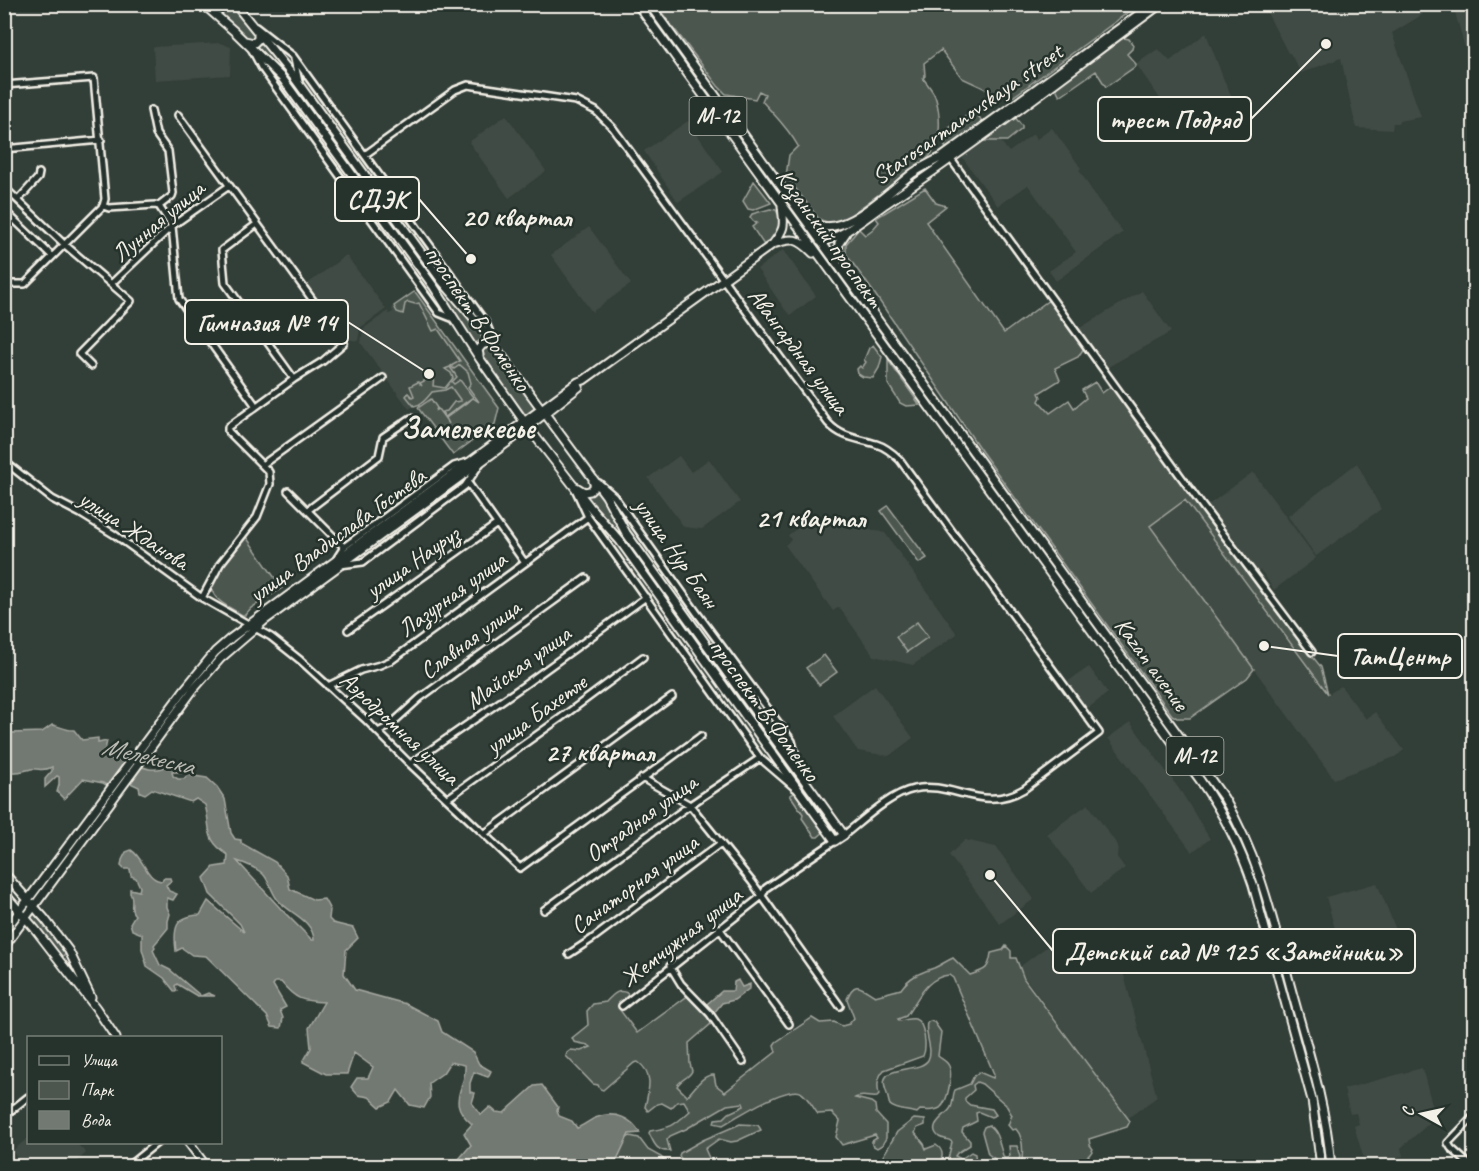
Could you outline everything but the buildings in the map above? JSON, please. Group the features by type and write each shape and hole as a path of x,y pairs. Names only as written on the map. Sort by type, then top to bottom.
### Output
{"main road":[{"name":"проспект В.Фоменко","path":"203,4 282,78 434,287 480,359 527,424 620,541 835,841"},
{"name":"проспект В.Фоменко","path":"235,4 299,84 442,281 477,322 606,496 626,533 844,835"},
{"name":"Казанский проспект","path":"637,4 992,494"},
{"name":"Казанский проспект","path":"649,4 821,241"},
{"name":"Starosarmanovskaya street","path":"800,211 819,227 839,226 882,199 915,172 942,157 1154,4"},
{"name":"Starosarmanovskaya street","path":"821,241 831,239 852,227 921,181 1161,4"},
{"path":"247,44 254,43 258,39 258,31"},
{"path":"915,172 914,179 921,181"},
{"path":"773,244 782,233 784,225 782,204"},
{"path":"799,227 814,240 821,241"},
{"path":"837,264 838,243 852,227"},
{"path":"773,244 787,239 797,240 826,265"},
{"name":"Kazan avenue","path":"821,241 1182,738 1233,813 1254,858 1292,990 1321,1098 1328,1137 1330,1167"},
{"name":"улица Владислава Гостева","path":"4,932 184,690 215,652 248,624 478,461 581,386 584,380 773,244"},
{"path":"480,359 478,350 482,345 488,343 496,347"},
{"path":"574,486 584,492 590,491 595,486 592,478"},
{"path":"992,494 999,496 1000,488"},
{"name":"Kazan avenue","path":"992,494 1226,819 1244,858 1253,885 1283,991 1312,1100 1321,1167"},
{"name":"улица Владислава Гостева","path":"4,946 111,805 193,690 221,658 255,628 337,563"},
{"path":"835,841 844,835"},
{"path":"4,873 28,900 37,904 69,951 96,1008 113,1036"},
{"path":"4,893 96,1008"},
{"path":"56,958 64,960 69,951"},
{"path":"1283,991 1285,986 1292,990"},
{"path":"189,1144 206,1167"}],"street":[{"path":"251,23 293,56 486,322 496,347"},
{"path":"247,44 261,67 439,313 454,319"},
{"path":"293,56 299,84"},
{"path":"4,85 94,78 105,200 103,206 25,284 4,284"},
{"name":"Авангардная улица","path":"366,154 455,90 465,86 477,85 568,99 596,111 609,123 830,426 846,437 888,449 900,460 1098,733 1013,795 986,799 930,788 912,789 890,801 844,835"},
{"path":"103,206 109,208 159,206 172,196 168,151 156,134 151,110"},
{"path":"178,116 344,342 344,345 228,427 228,431 262,465 271,479 257,517 220,564 202,598"},
{"path":"4,149 101,140"},
{"path":"950,158 1203,507 1312,652"},
{"path":"18,200 38,178 39,173"},
{"name":"Лунная улица","path":"111,284 172,226 230,186"},
{"path":"4,187 64,244 131,302 79,354 92,366"},
{"path":"159,206 172,226 179,299 256,406"},
{"path":"4,210 52,256"},
{"path":"257,224 222,250 225,283 294,379"},
{"path":"262,465 383,378"},
{"path":"308,510 379,456 383,436 411,418"},
{"name":"улица Жданова","path":"4,461 52,499 81,514 202,598 248,624"},
{"path":"478,461 468,483 363,562 337,563 344,546 454,466 478,461"},
{"name":"улица Нур Баян","path":"592,478 614,496 792,741 801,776"},
{"path":"468,483 525,562"},
{"path":"574,486 588,517 760,758 800,791"},
{"path":"288,491 344,546"},
{"name":"Лазурная улица","path":"328,686 361,670 392,660 588,517"},
{"name":"улица Науруз","path":"348,630 497,524"},
{"name":"Славная улица","path":"378,732 388,727 420,698 585,578"},
{"name":"Майская улица","path":"410,764 646,597"},
{"name":"Аэродромная улица","path":"248,624 271,637 328,686 520,868 642,778"},
{"name":"улица Бахетле","path":"448,798 643,657"},
{"path":"484,834 672,697"},
{"path":"701,736 642,778 690,805 762,896 840,1006"},
{"name":"Отрадная улица","path":"544,910 690,805 760,758"},
{"path":"762,896 766,888 835,841"},
{"name":"Санаторная улица","path":"569,954 721,843"},
{"path":"754,886 766,888"},
{"name":"Жемчужная улица","path":"622,1006 762,896"},
{"path":"719,928 789,1024"},
{"path":"670,966 681,984 710,1014 743,1062"},
{"path":"4,1116 27,1098"},
{"path":"1471,1167 1448,1143 1474,1116"},
{"path":"128,1167 157,1144"}],"shaded area":[{"path":"1263,5 1421,5 1422,15 1392,33 1421,117 1393,123 1392,130 1356,128 1341,58 1301,73"},
{"path":"1453,5 1474,5 1474,80"},
{"path":"1206,33 1241,116 1193,122 1181,129 1136,64 1158,49 1170,61"},
{"path":"220,43 231,47 230,75 155,80 153,47"},
{"path":"506,115 546,171 509,198 469,142"},
{"path":"688,121 723,172 678,202 644,151"},
{"path":"1052,128 1081,168 1079,170 1098,200 1123,232 1056,281 1049,271 1076,252 1028,185 998,206 962,157 988,139 999,139 1009,152 1033,134 1037,139"},
{"path":"589,227 631,284 592,312 551,255"},
{"path":"783,250 816,296 791,315 757,269"},
{"path":"346,255 386,309 360,328 358,341 346,339 306,285"},
{"path":"1142,291 1171,332 1106,368 1078,329"},
{"path":"414,292 499,408 495,424 453,454 416,405 409,409 361,343 363,329 388,311 389,314 393,312 392,308"},
{"path":"679,456 691,472 709,459 740,502 702,529 684,527 648,478"},
{"path":"1357,463 1381,509 1316,556 1288,516"},
{"path":"1253,472 1316,558 1274,590 1263,573 1249,565 1207,506"},
{"path":"1185,500 1327,695 1341,686 1366,719 1375,712 1404,750 1395,757 1334,779 1150,526"},
{"path":"810,519 885,533 957,634 913,665 874,656 839,607 833,611 785,545 791,540 788,535"},
{"path":"1089,667 1108,693 1087,709 1067,682"},
{"path":"875,685 913,738 889,756 858,751 833,716"},
{"path":"1130,722 1182,793 1210,839 1192,852 1108,738"},
{"path":"1088,804 1118,846 1117,857 1125,868 1091,893 1047,834"},
{"path":"965,840 996,847 1034,899 1000,924 949,855"},
{"path":"1377,883 1401,942 1375,951 1379,965 1348,975 1326,897"},
{"path":"1112,931 1157,1097 1128,1118 1018,968 1064,934"},
{"path":"1422,1068 1435,1115 1434,1119 1401,1148 1403,1156 1366,1166 1354,1126 1359,1124 1356,1113 1350,1114 1344,1089"},
{"path":"27,1139 27,1144 77,1144 86,1153 77,1161 81,1166 23,1166 12,1151"}],"green space":[{"path":"209,5 232,5 257,33 253,41 248,39"},
{"path":"656,5 1138,5 1014,96 1001,96 962,78 941,50 924,63 925,76 923,78 935,96 939,114 938,139 932,153 841,222 833,223 819,219 786,176 789,155 798,146 786,128 762,101 765,94 759,91 755,99 726,94"},
{"path":"262,38 487,342 477,349 437,288 291,84 256,45"},
{"path":"1129,39 1133,45 1127,54 1136,66 1106,87 1096,71 1060,96 1055,86 1117,40"},
{"path":"269,41 293,61 398,204 395,206 383,189 381,190 372,181"},
{"path":"258,59 277,77 379,218 374,221"},
{"path":"973,111 981,120 980,125 948,148 945,147 945,131"},
{"path":"1014,116 1022,129 1007,141 979,141"},
{"path":"754,181 771,203 753,210 748,209 743,201"},
{"path":"925,188 936,203 946,206 926,222 1004,333 1049,300 1084,348 1078,357 1055,368 1060,380 1039,393 1041,397 1039,401 1050,413 1069,400 1074,408 1086,398 1082,390 1095,382 1102,393 1110,387 1102,376 1103,374 1268,601 1321,667 1328,694 1185,500 1150,526 1254,669 1247,678 1190,718 1177,718 1172,715 982,452 846,254 846,244 859,229 865,235 879,222 876,218"},
{"path":"399,206 487,328 441,275 398,217 395,209"},
{"path":"770,209 776,210 782,222 778,235 764,245 752,227 757,223 750,217 752,214"},
{"path":"379,221 391,238 401,246 449,315 438,309 376,223"},
{"path":"829,259 998,492 997,494 828,261"},
{"path":"414,292 499,408 495,424 453,455 418,408 431,399 436,410 438,409 449,424 446,418 473,398 479,402 468,387 471,383 468,372 460,365 454,369 451,366 460,361 438,329 433,331 419,303 408,302 405,304 403,314 397,312 394,306"},
{"path":"873,345 882,357 879,368 873,378 863,377 858,374 857,369 860,366 862,368 866,362 864,360 869,348"},
{"path":"488,347 539,410 527,419 482,356 483,350"},
{"path":"888,360 920,405 906,406 900,403 888,384"},
{"path":"450,367 457,377 452,382 454,384 460,380 473,397 445,417 442,412 447,411 454,402 461,401 451,387 432,392 422,403 414,406 406,396 408,393 414,396 410,386 418,382 422,386 420,383 434,376 433,386 445,388 453,378 451,373 445,369"},
{"path":"597,489 700,638 696,641 594,508 587,496 593,494"},
{"path":"888,506 927,558 919,563 881,511"},
{"path":"244,534 282,588 242,615 216,598 211,582"},
{"path":"917,622 928,637 907,652 896,637"},
{"path":"701,640 834,824 830,827 697,643"},
{"path":"824,655 837,672 819,685 806,668"},
{"path":"798,793 826,830 818,837 815,837 802,818 803,814 790,795"},
{"path":"34,911 66,951 64,956 60,957 29,918"},
{"path":"1006,946 1011,951 1011,958 1016,958 1024,979 1130,1121 1127,1127 1089,1139 1093,1149 1081,1161 1072,1164 1021,1166 1022,1142 1016,1129 1012,1130 1008,1125 1012,1115 1006,1105 977,1082 965,1101 970,1105 992,1109 996,1115 991,1117 976,1113 977,1121 963,1128 962,1132 970,1141 970,1145 955,1156 961,1159 971,1152 975,1154 976,1166 957,1166 948,1162 952,1142 939,1137 935,1125 951,1107 955,1090 970,1084 979,1072 993,1078 994,1074 953,978 949,975 934,980 928,985 906,1016 898,1019 900,1021 915,1019 921,1025 925,1042 923,1056 884,1070 879,1079 877,1097 855,1098 875,1105 876,1113 886,1124 886,1138 877,1148 872,1145 872,1141 877,1138 875,1135 842,1145 836,1137 840,1121 832,1113 818,1114 803,1094 793,1091 761,1103 723,1125 714,1123 715,1119 724,1118 744,1106 743,1103 727,1105 670,1136 667,1140 670,1151 665,1151 656,1146 649,1133 672,1125 690,1111 684,1101 677,1102 671,1108 662,1103 657,1104 648,1111 645,1107 649,1088 648,1077 643,1066 638,1062 603,1090 593,1084 566,1056 571,1050 581,1051 591,1047 574,1042 572,1038 588,1025 587,1011 593,1004 606,1002 618,992 627,993 628,995 619,1006 620,1010 637,1033 689,995 708,1015 712,1023 689,1043 692,1071 677,1086 687,1096 702,1079 714,1075 716,1085 725,1092 776,1052 774,1045 776,1042 812,1018 820,1023 834,1022 842,1026 849,1024 854,1018 847,999 856,987 863,988 875,996 901,989 916,976 953,958 970,975 986,968 991,953 1003,950"},
{"path":"930,1021 934,1022 941,1032 938,1056 947,1063 950,1070 949,1088 943,1105 937,1109 920,1110 917,1113 895,1108 890,1105 884,1082 892,1072 916,1067 928,1060 930,1052 926,1027"},
{"path":"914,1119 925,1120 925,1125 917,1128 915,1133 926,1149 936,1145 939,1147 942,1158 937,1166 886,1166 883,1156 897,1132"},
{"path":"740,1124 758,1125 761,1130 737,1141 719,1139 705,1149 709,1158 706,1166 687,1166 679,1156 680,1153 703,1140"},
{"path":"988,1125 997,1135 1004,1158 1010,1156 1009,1146 1017,1146 1020,1157 1017,1164 1006,1164 988,1154 982,1132"},
{"path":"630,1136 639,1138 648,1150 665,1161 666,1166 614,1166 625,1139"}],"water":[{"path":"52,725 74,730 82,740 98,738 98,743 107,741 105,750 112,759 137,754 136,764 153,769 163,768 165,765 174,767 183,772 172,772 173,776 178,779 184,779 188,775 207,778 225,799 231,833 235,839 241,840 241,843 275,862 287,875 290,889 314,900 324,899 330,910 329,919 333,923 353,928 358,938 346,950 344,974 355,990 406,1004 438,1021 442,1032 473,1052 479,1064 491,1071 488,1077 474,1072 470,1083 470,1092 475,1093 472,1103 481,1115 490,1107 496,1112 504,1113 534,1086 542,1085 558,1107 559,1116 572,1121 577,1128 604,1115 617,1115 632,1123 640,1133 629,1134 614,1166 453,1166 471,1145 464,1133 472,1124 459,1108 458,1101 465,1065 450,1062 443,1073 429,1083 430,1097 424,1108 410,1105 398,1090 391,1102 380,1107 369,1097 358,1095 351,1087 357,1078 368,1078 373,1067 354,1053 347,1074 326,1074 303,1062 311,1048 309,1028 324,1002 300,998 291,993 281,982 275,982 273,985 286,1007 280,1010 283,1018 281,1028 272,1027 267,1016 206,956 192,955 182,948 176,951 175,936 178,925 185,918 200,915 208,901 244,932 240,924 210,894 204,878 214,867 227,865 228,855 215,844 212,838 205,805 196,799 191,802 152,789 145,794 140,792 139,787 120,778 113,790 103,783 83,779 64,799 57,792 59,777 57,776 45,787 45,779 52,771 52,767 9,772 5,777 5,759 12,756 5,756 5,736 9,731 11,733 42,732","holes":["237,861 263,874 277,899 305,921 313,933 314,940 281,909"]},
{"path":"131,850 152,877 162,881 164,878 170,878 171,881 166,885 169,891 177,894 173,900 167,898 170,914 168,928 154,945 153,950 160,965 170,970 201,996 177,984 175,992 164,978 147,966 142,949 142,934 132,930 130,923 135,915 132,910 130,889 139,891 140,887 136,878 131,876 130,869 124,869 121,866 126,852"},
{"path":"738,980 742,987 750,984 750,988 734,1000 722,1003 714,1013 710,1012 707,1004 722,991 733,991 734,982"}],"railway":[{"path":"1468,4 1474,25"}],"place":[{"name":"трест Подряд","path":"1326,44"},
{"name":"СДЭК","path":"471,259"},
{"name":"Гимназия № 14","path":"429,374"},
{"name":"ТатЦентр","path":"1264,646"},
{"name":"Детский сад № 125 «Затейники»","path":"990,875"}],"district":[{"name":"20 квартал","path":"517,217"},
{"name":"Замелекесье","path":"468,428"},
{"name":"21 квартал","path":"811,518"},
{"name":"27 квартал","path":"600,752"}],"water label":[{"name":"Мелекеска","path":"148,756"}]}
